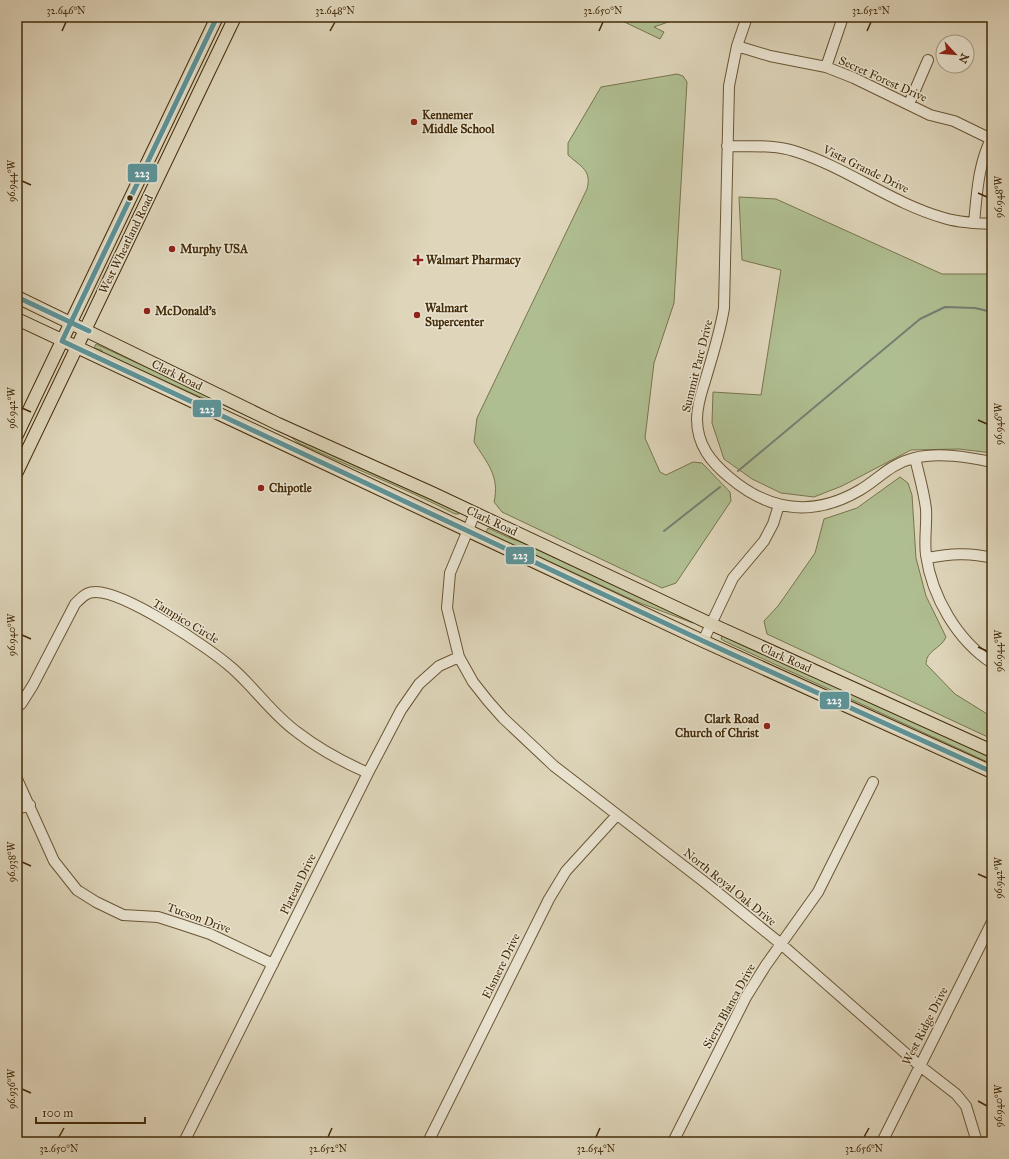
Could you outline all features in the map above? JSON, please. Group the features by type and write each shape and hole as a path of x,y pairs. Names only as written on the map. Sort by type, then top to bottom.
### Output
{"main road":[{"name":"West Wheatland Road","path":"17,435 217,17"},
{"name":"West Wheatland Road","path":"17,472 21,453 86,330 235,17"},
{"path":"188,78 203,84"},
{"path":"140,179 154,186"},
{"name":"Clark Road","path":"17,297 278,424 475,513 711,624 992,751"},
{"path":"17,319 62,342 271,438 703,641 992,772"},
{"path":"271,438 278,424"}],"street":[{"name":"Summit Parc Drive","path":"747,17 737,46 729,86 724,308 722,322 699,403 697,430 707,454 716,466 749,492 779,506 799,508 821,506 842,500 861,489 898,463 915,458 949,456 992,462"},
{"path":"826,68 843,17"},
{"name":"Secret Forest Drive","path":"737,46 770,56 826,68 854,78 930,115 954,121 991,138"},
{"path":"909,104 928,60"},
{"path":"974,223 980,168 991,138"},
{"name":"Vista Grande Drive","path":"727,146 771,147 792,150 813,158 922,210 945,218 974,223 992,224"},
{"path":"915,458 926,511 927,558 934,581 953,626 974,650 992,662"},
{"path":"703,641 733,578 764,541 773,524 779,506"},
{"name":"North Royal Oak Drive","path":"475,513 469,531 458,552 450,573 447,608 459,657 473,682 503,718 554,766 707,884 781,944 920,1066 956,1094 966,1106 977,1142"},
{"path":"927,558 956,553 977,554 992,558"},
{"name":"Tampico Circle","path":"17,707 22,704 76,604 83,595 94,592 107,593 135,606 192,638 233,669 255,690 276,714 296,732 341,761 368,773"},
{"name":"Plateau Drive","path":"184,1142 368,773 401,710 419,684 439,666 459,657"},
{"name":"Tucson Drive","path":"17,779 54,861 77,890 96,902 123,915 158,917 183,924 210,934 273,964"},
{"name":"Sierra Blanca Drive","path":"673,1142 746,997 818,892 873,782"},
{"path":"17,809 30,805"},
{"name":"Elsmere Drive","path":"428,1142 549,899 566,871 617,815"},
{"name":"West Ridge Drive","path":"882,1142 992,922"}],"green space":[{"path":"614,17 631,17 644,21 665,17 675,17 671,21 654,27 664,32 660,39"},
{"path":"677,74 683,76 687,82 674,303 654,363 645,438 660,472 666,475 693,462 702,463 730,492 731,501 676,583 662,588 502,512 494,502 494,477 488,463 474,442 477,418 587,189 587,173 568,155 568,143 601,87"},
{"path":"739,197 776,199 942,274 992,274 992,453 959,449 911,450 842,486 814,497 781,493 752,479 724,459 712,423 713,392 761,395 781,270 742,260"},
{"path":"96,344 150,369 161,372 262,423 221,404 198,396 104,353 101,350 94,348"},
{"path":"291,433 458,511 459,514 455,514 297,442 290,436"},
{"path":"900,477 908,483 912,495 916,558 926,596 946,637 944,641 928,656 926,664 955,694 992,717 992,739 767,634 764,621 778,606 815,553 824,519 857,508"},
{"path":"488,528 512,539 532,545 695,620 693,623 635,601 488,533 486,532"},
{"path":"723,634 992,756 992,764 724,641 721,639"}],"waterway":[{"path":"738,471 920,319 945,307 975,308 992,312"},
{"path":"664,531 720,487"}],"transit line":[{"name":"223","path":"217,17 62,341 703,641 992,772"},
{"name":"223","path":"17,297 89,331"}],"place":[{"name":"Kennemer Middle School","path":"414,122"},
{"name":"Murphy USA","path":"172,249"},
{"name":"Walmart Pharmacy","path":"418,260"},
{"name":"McDonald's","path":"147,311"},
{"name":"Walmart Supercenter","path":"417,315"},
{"name":"Chipotle","path":"261,488"},
{"name":"Clark Road Church of Christ","path":"767,726"}]}
